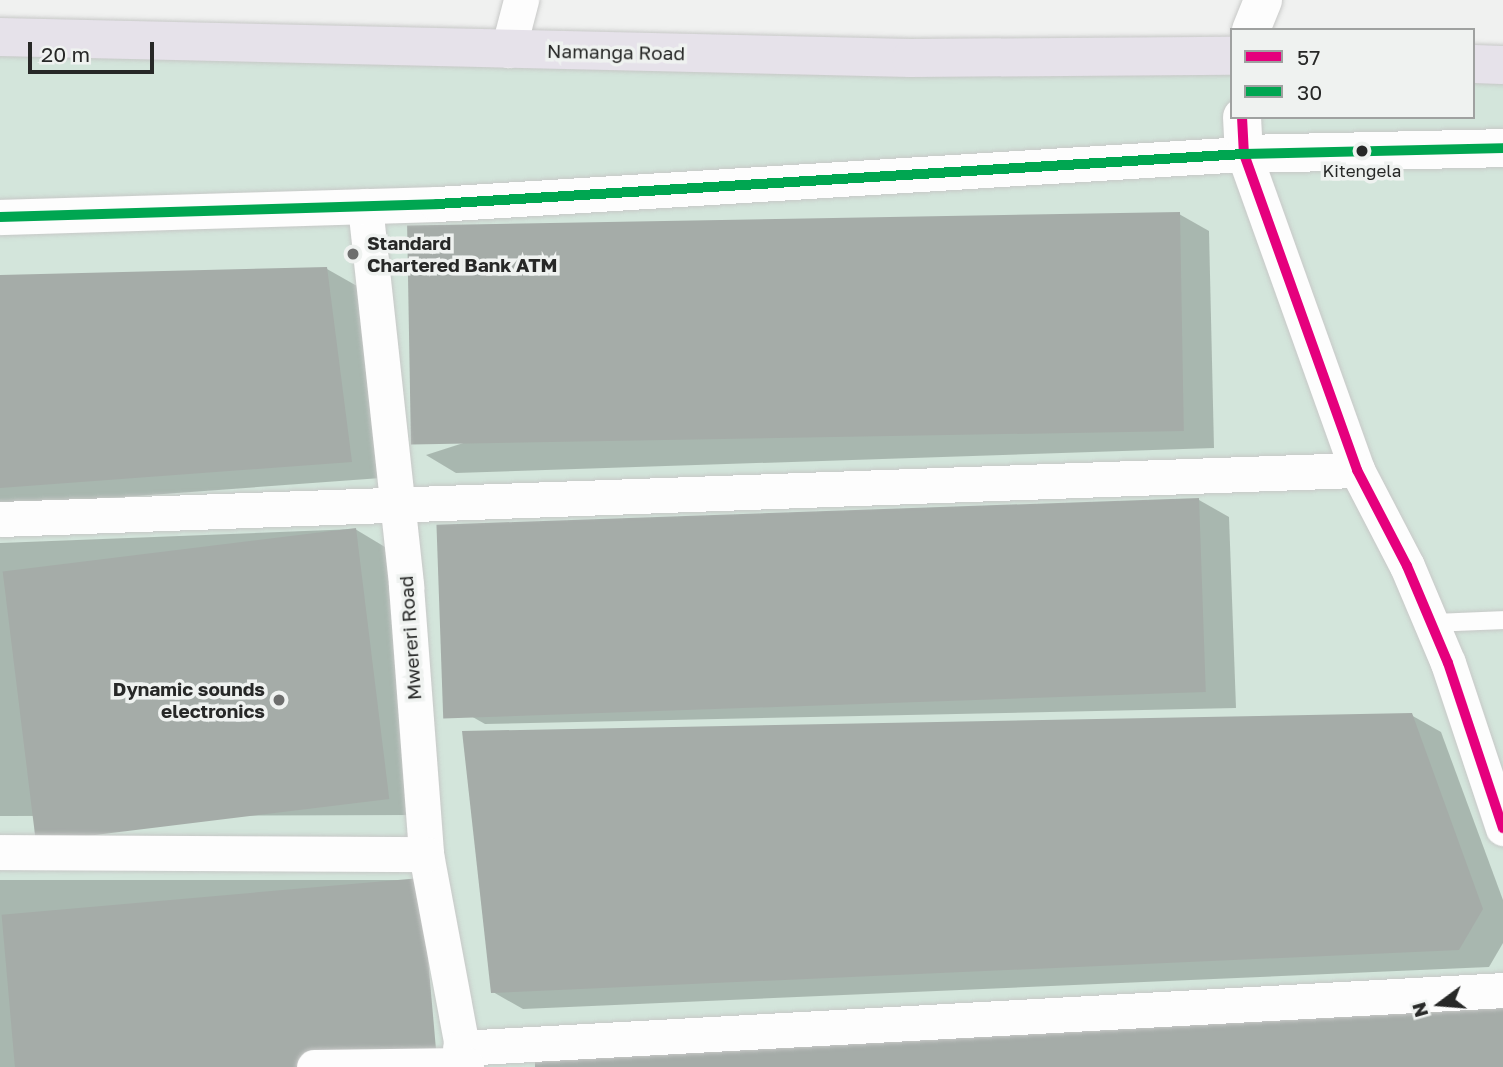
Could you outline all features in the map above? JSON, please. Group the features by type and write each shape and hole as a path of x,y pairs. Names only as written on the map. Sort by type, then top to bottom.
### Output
{"highway":[{"name":"Namanga Road","path":"0,37 911,58 1230,56"},
{"path":"1475,64 1503,65"}],"street":[{"path":"508,50 521,0"},
{"path":"1252,28 1263,0"},
{"path":"1242,119 1244,155 1357,471 1432,623 1503,828"},
{"path":"0,217 365,206 1244,155 1503,148"},
{"name":"Mwereri Road","path":"365,206 398,505 426,854 464,1060"},
{"path":"0,519 1357,471"},
{"path":"0,852 426,854"},
{"path":"314,1067 464,1060 1503,990"}],"lane":[{"path":"1432,623 1503,620"}],"green space":[{"path":"0,37 1230,56 1230,119 1475,119 1475,64 1503,65 1503,1067 0,1067"}],"building":[{"path":"1180,212 1184,431 411,444 407,225"},
{"path":"327,267 352,462 0,488 0,275"},
{"path":"1199,498 1206,692 443,719 436,525"},
{"path":"356,528 389,799 36,842 3,571"},
{"path":"1412,713 1483,909 1459,950 491,993 462,731"},
{"path":"421,878 437,1059 349,1067 15,1067 2,915"},
{"path":"1503,996 1503,1067 535,1067 535,1055"}],"transit line":[{"name":"57","path":"1242,119 1244,154 1357,470 1407,566 1448,663 1503,828"},
{"name":"30","path":"0,217 437,204 1244,154 1503,148"}],"place":[{"name":"Kitengela","path":"1362,151"},
{"name":"Standard Chartered Bank ATM","path":"353,254"},
{"name":"Dynamic sounds electronics","path":"279,700"}]}
